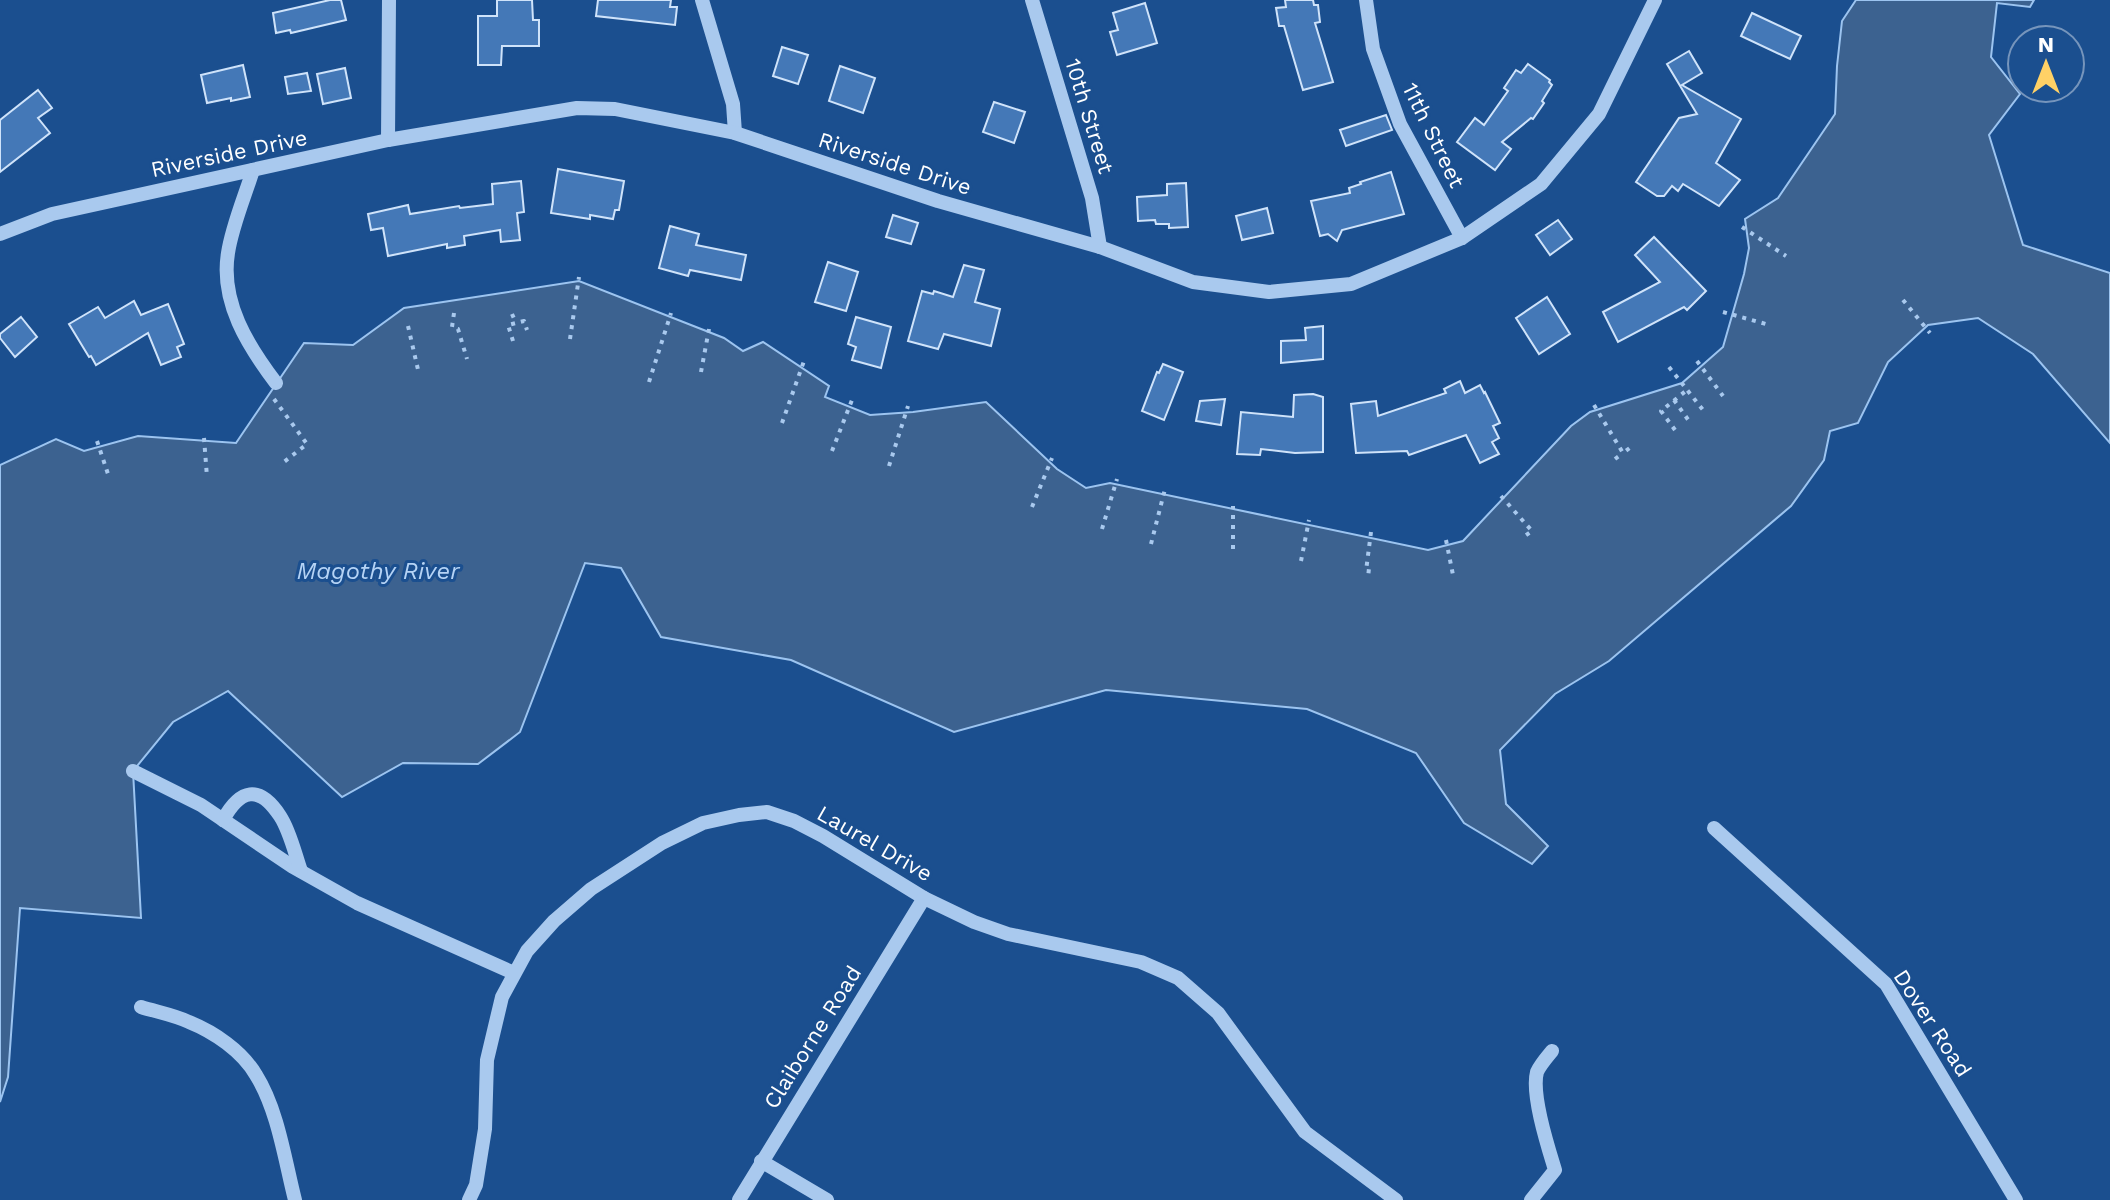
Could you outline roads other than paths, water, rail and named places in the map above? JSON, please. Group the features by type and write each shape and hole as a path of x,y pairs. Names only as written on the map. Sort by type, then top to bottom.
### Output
{"street":[{"path":"388,140 389,0"},
{"path":"702,0 733,104 735,133"},
{"name":"10th Street","path":"1032,0 1092,198 1100,247"},
{"name":"11th Street","path":"1366,0 1373,49 1400,124 1462,238"},
{"name":"Riverside Drive","path":"0,234 52,214 388,140 577,108 615,109 735,133 938,201 1100,247 1193,282 1269,292 1351,284 1462,238 1541,184 1599,114 1655,0"},
{"path":"253,170 228,254 227,286 240,327 272,386"},
{"path":"133,771 201,805 301,871 357,903 514,973"},
{"path":"223,820 242,795 255,794 265,800 281,817 301,871"},
{"name":"Laurel Drive","path":"469,1200 476,1185 485,1129 487,1060 502,997 527,951 554,921 591,889 662,843 703,823 767,812 823,836 924,898 974,922 1008,934 1141,962 1178,978 1218,1013 1305,1132 1396,1200"},
{"name":"Dover Road","path":"1714,828 1886,984 2016,1200"},
{"name":"Claiborne Road","path":"739,1200 924,898"},
{"path":"141,1007 188,1021 218,1037 240,1055 256,1075 272,1110 295,1200"},
{"path":"1531,1200 1555,1170 1541,1122 1536,1083 1538,1070 1552,1051"},
{"path":"761,1161 827,1200"}],"water":[{"name":"Magothy River","path":"1856,0 2034,0 2030,7 1997,3 1991,57 2006,76 2006,104 2012,104 1989,135 2023,245 2110,273 2110,443 2033,354 1978,318 1928,325 1888,362 1858,423 1830,431 1824,460 1791,506 1609,661 1555,694 1500,750 1506,804 1548,846 1532,864 1464,823 1416,753 1307,709 1106,690 954,732 791,660 661,637 621,568 585,563 520,732 478,764 403,763 342,797 228,691 173,722 133,771 141,918 20,908 8,1077 0,1102 0,465 56,439 84,451 138,436 236,443 304,343 353,345 404,308 579,281 724,338 743,351 763,342 829,386 825,397 870,415 986,402 1057,469 1086,488 1110,483 1428,550 1463,541 1571,426 1590,412 1682,383 1723,347 1749,248 1745,219 1778,198 1835,114 1842,21"}]}
